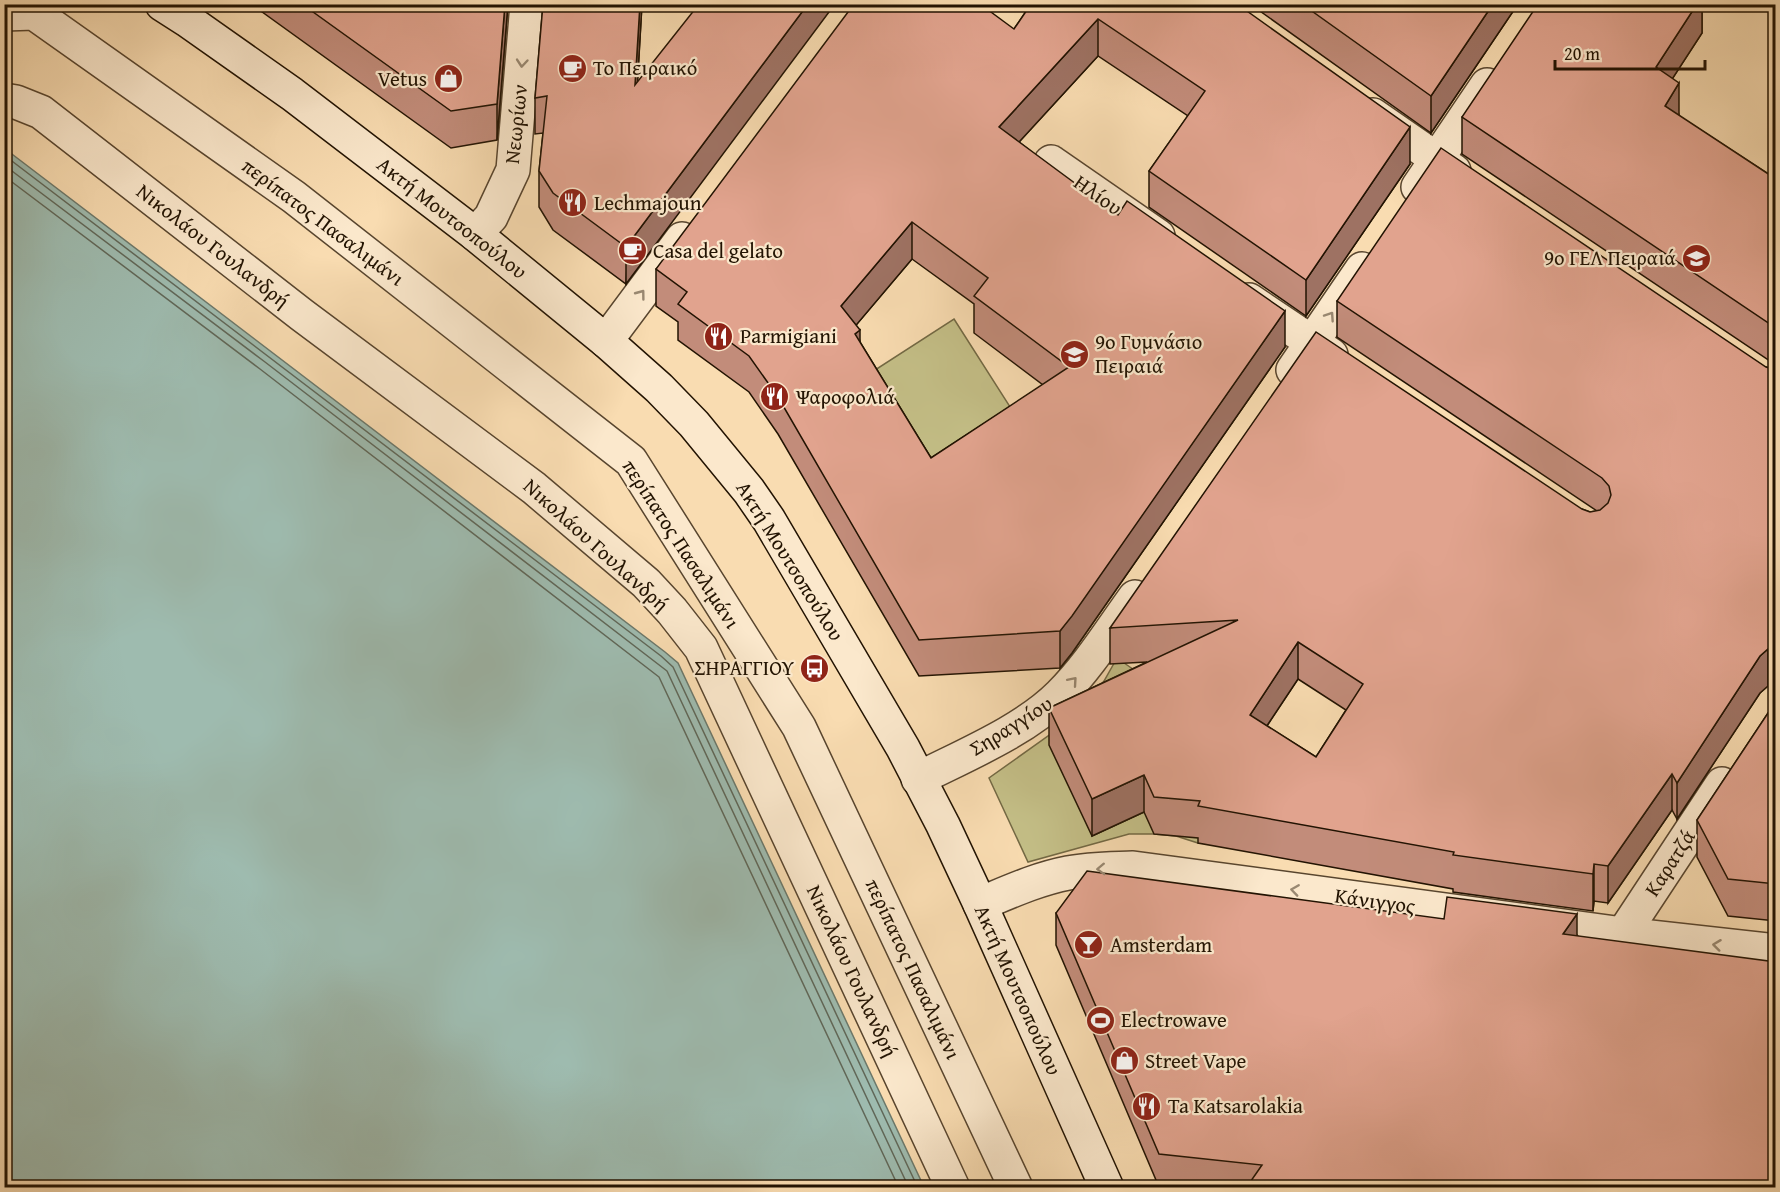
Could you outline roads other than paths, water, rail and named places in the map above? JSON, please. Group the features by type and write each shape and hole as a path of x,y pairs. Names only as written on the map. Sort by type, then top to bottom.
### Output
{"street":[{"name":"Ακτή Μουτσοπούλου","path":"162,4 292,94 475,234 606,341 659,388 694,424 749,491 769,520 903,748 943,825 1107,1188"},
{"name":"Νεωρίων","path":"475,234 491,217 513,170 527,4"},
{"name":"περίπατος Πασαλιμάνι","path":"4,14 34,14 294,197 631,461 799,728 1016,1188"},
{"path":"1404,208 1502,63"},
{"path":"1351,99 1475,186"},
{"name":"Νικολάου Γουλανδρή","path":"4,100 41,112 302,315 534,488 638,576 672,611 701,648 953,1188"},
{"name":"Ηλίου","path":"1051,162 1186,256"},
{"path":"606,341 697,220"},
{"path":"1274,399 1378,246"},
{"path":"1225,283 1350,369"},
{"name":"Σηραγγίου","path":"918,779 1014,729 1059,696 1087,664 1154,570"},
{"name":"Καρατζά","path":"1623,933 1737,760"},
{"name":"Κάνιγγος","path":"980,904 1037,881 1068,873 1094,869 1133,868 1776,951"}],"water":[{"path":"4,148 678,663 924,1187 5,1187"}],"place":[{"name":"Το Πειραικό","path":"572,68"},
{"name":"Vetus","path":"448,79"},
{"name":"Lechmajoun","path":"573,203"},
{"name":"Casa del gelato","path":"632,251"},
{"name":"9ο ΓΕΛ Πειραιά","path":"1697,258"},
{"name":"Parmigiani","path":"719,336"},
{"name":"9ο Γυμνάσιο Πειραιά","path":"1074,354"},
{"name":"Ψαροφολιά","path":"775,397"},
{"name":"ΣΗΡΑΓΓΙΟΥ","path":"815,668"},
{"name":"Amsterdam","path":"1089,945"},
{"name":"Electrowave","path":"1100,1020"},
{"name":"Street Vape","path":"1124,1061"},
{"name":"Ta Κatsarolakia","path":"1147,1106"}]}
